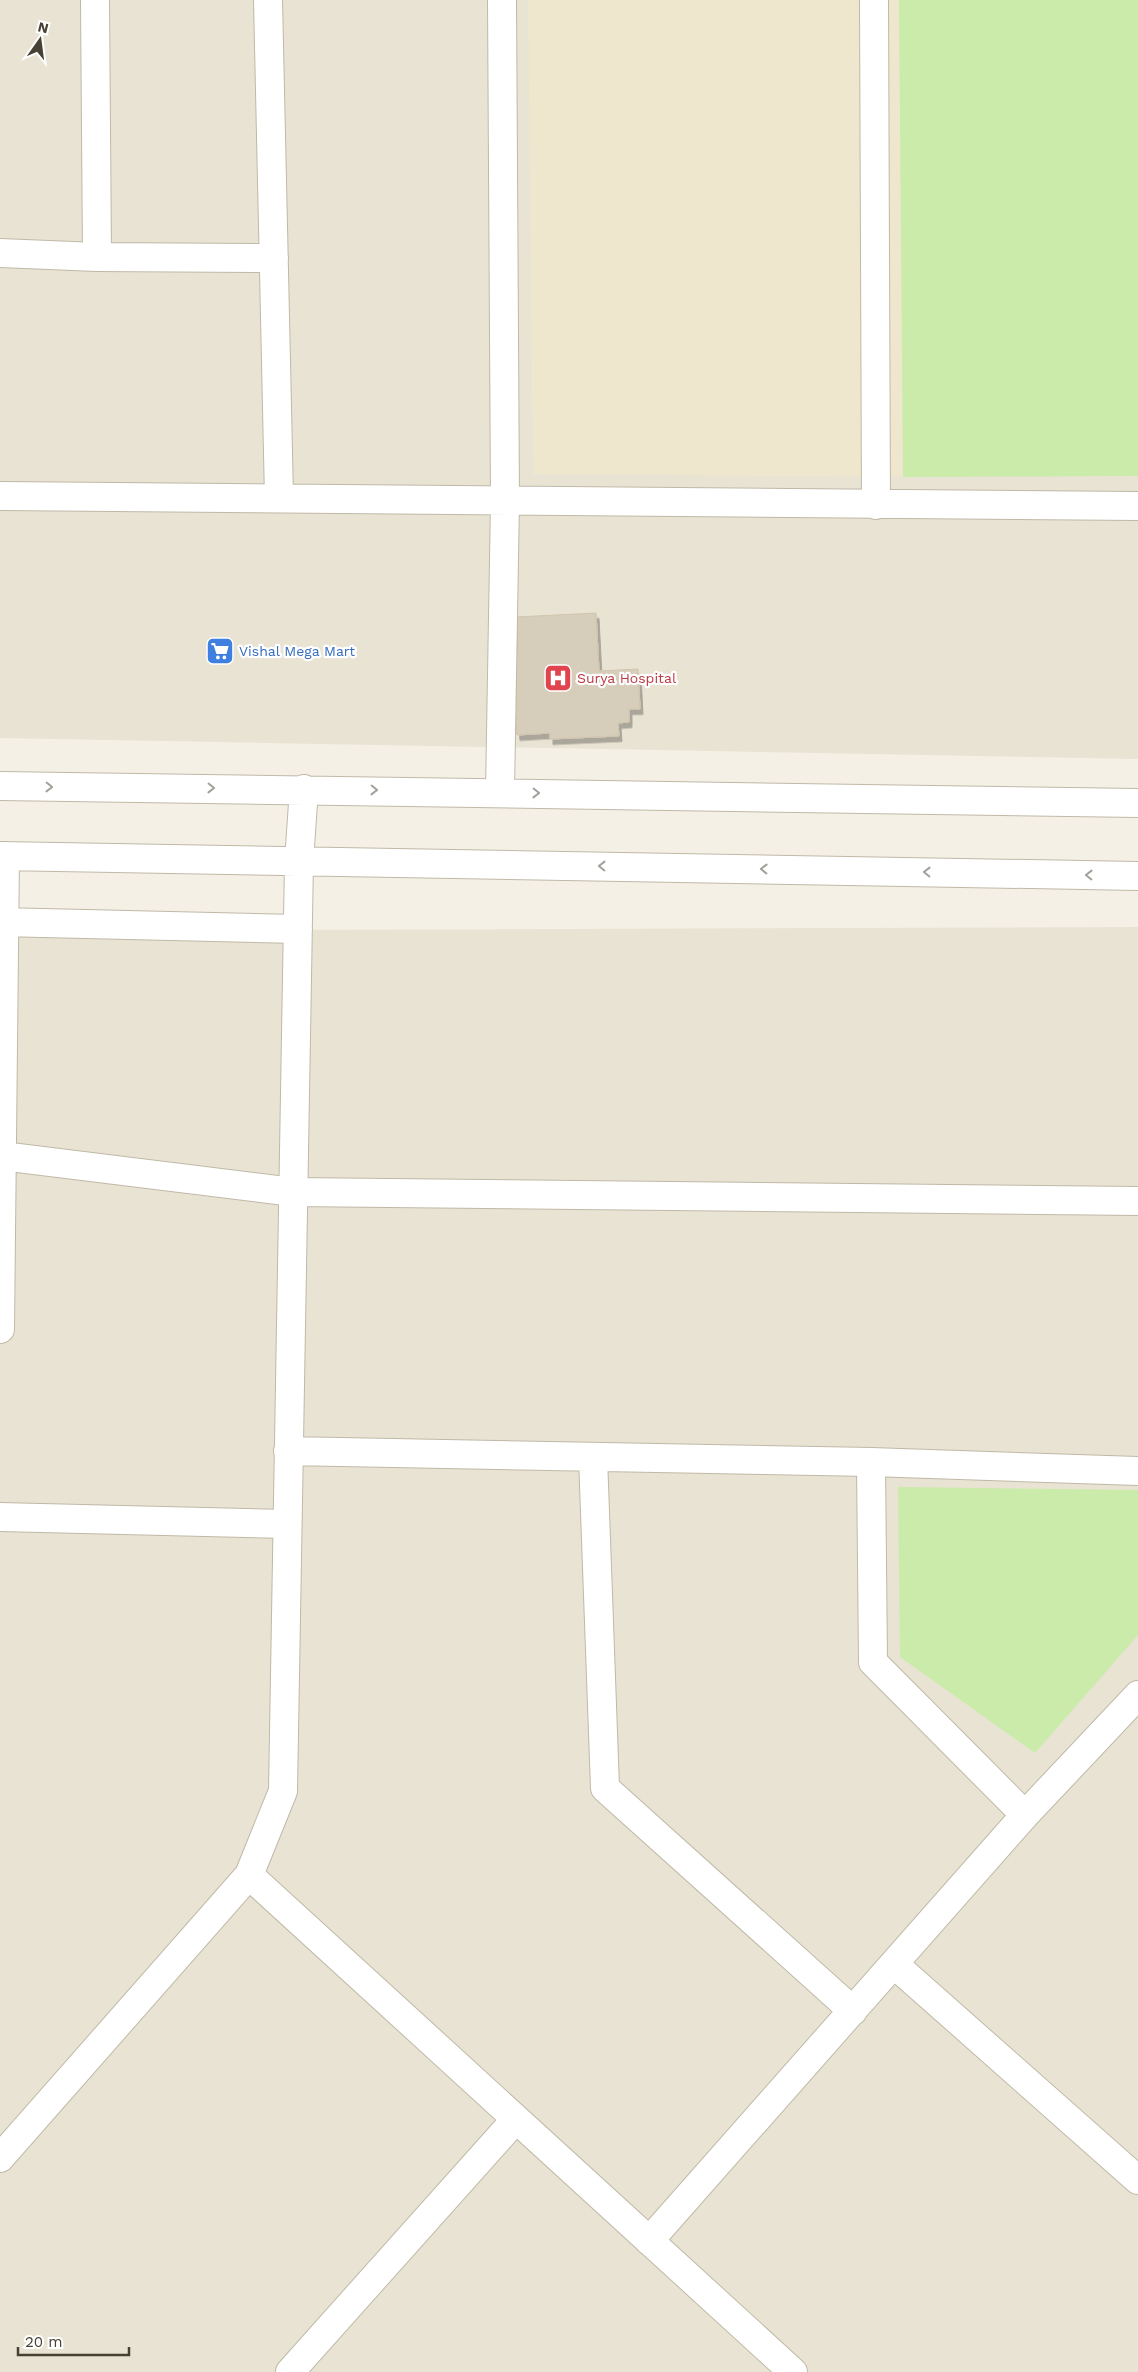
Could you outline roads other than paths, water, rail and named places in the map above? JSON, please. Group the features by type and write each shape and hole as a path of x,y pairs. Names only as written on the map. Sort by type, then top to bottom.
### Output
{"street":[{"path":"95,0 97,256"},
{"path":"268,0 279,498"},
{"path":"500,792 505,501 502,0"},
{"path":"874,0 876,505"},
{"path":"0,253 274,258"},
{"path":"0,496 1138,506"},
{"path":"0,786 304,789 1138,803"},
{"path":"0,2158 249,1876 283,1791 299,861 304,789"},
{"path":"0,1329 3,856 1138,876"},
{"path":"2,922 298,929"},
{"path":"2,1156 294,1192 1138,1202"},
{"path":"288,1451 871,1462 1138,1471"},
{"path":"593,1457 605,1788 853,2011"},
{"path":"871,1462 872,1662 1025,1815"},
{"path":"0,1517 287,1524"},
{"path":"649,2241 1025,1815 1138,1695"},
{"path":"249,1876 793,2372"},
{"path":"894,1964 1137,2177"},
{"path":"290,2372 516,2119"}],"place":[{"name":"Vishal Mega Mart","path":"220,651"},
{"name":"Surya Hospital","path":"558,678"}]}
